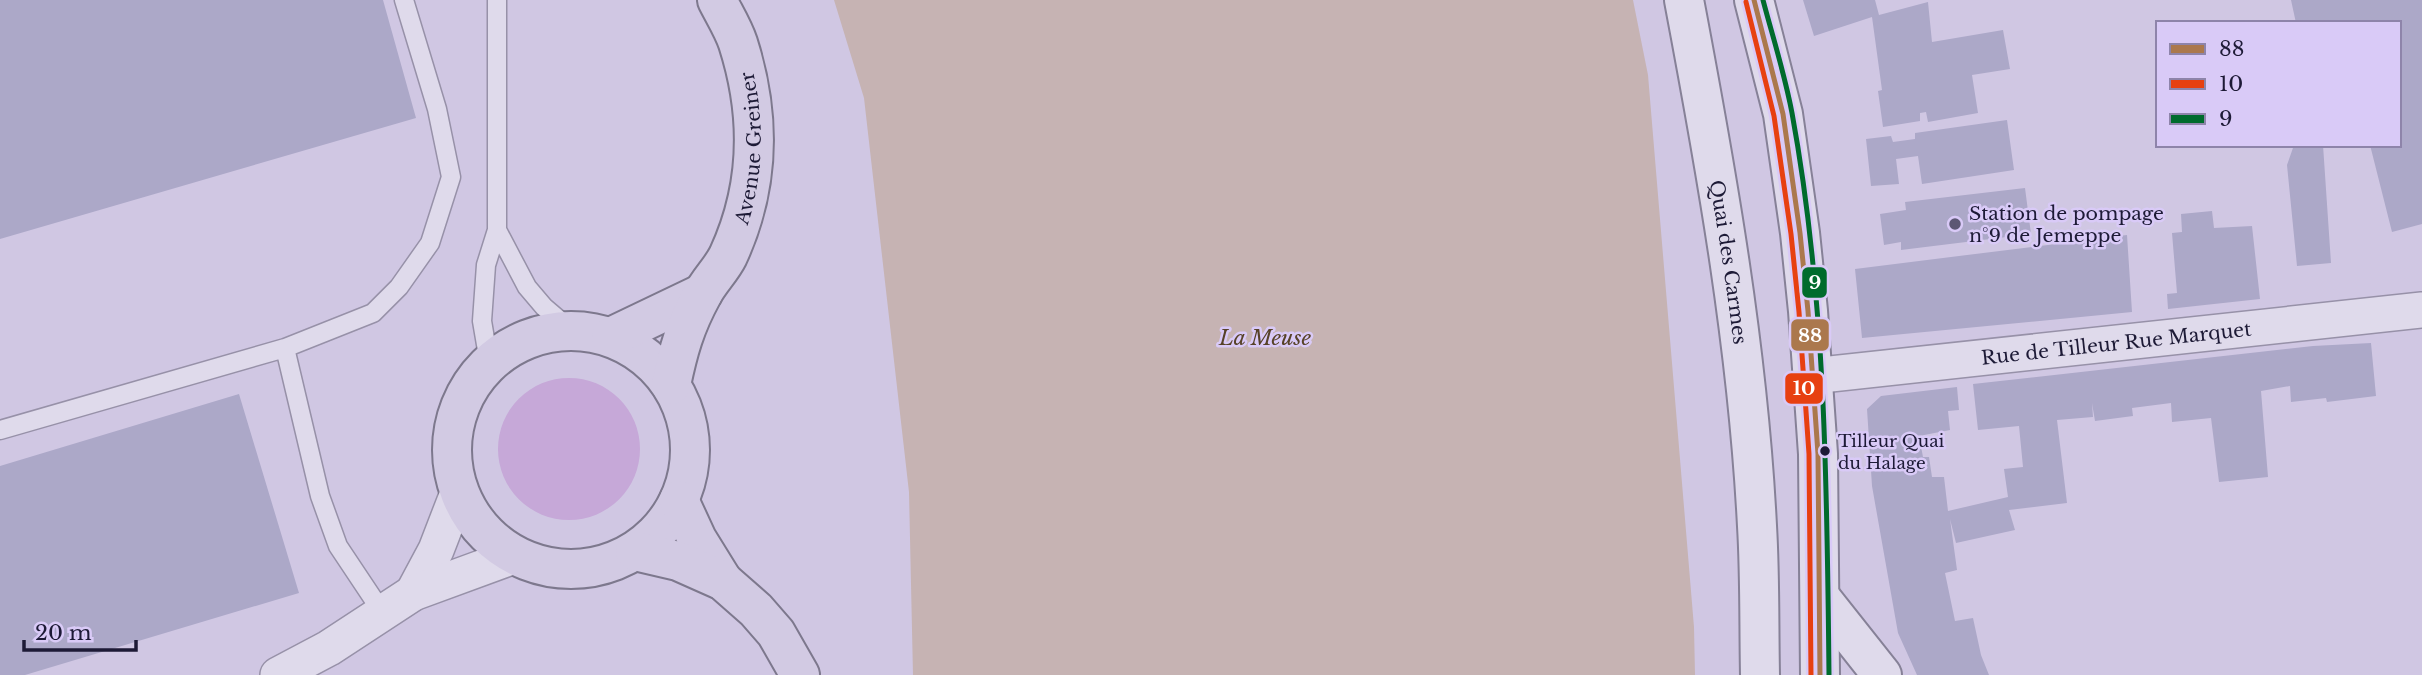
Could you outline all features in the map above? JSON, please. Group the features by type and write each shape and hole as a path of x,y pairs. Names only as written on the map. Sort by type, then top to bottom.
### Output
{"main road":[{"name":"Avenue Greiner","path":"671,386 680,341 703,293 727,258 748,205 755,143 752,102 737,42 717,0"},
{"name":"Quai des Carmes","path":"1684,0 1722,202 1743,358 1757,526 1760,675"},
{"path":"1754,0 1783,114 1800,233 1818,454 1820,675"},
{"path":"611,337 703,293"},
{"path":"571,330 611,337 634,349 655,365 671,386 684,412 689,442 688,471 679,500 661,528 635,551 596,567 554,569 513,556 481,529 458,493 451,458 454,423 467,390 489,362 513,345 541,334 571,330"},
{"path":"679,500 697,539 723,582"},
{"path":"1757,526 1784,579 1783,675"},
{"path":"635,551 678,561 723,582 756,610 776,633 800,675"},
{"path":"1821,598 1882,675"}],"street":[{"name":"Rue de Tilleur Rue Marquet","path":"1812,376 2422,310"},
{"path":"413,593 436,550 458,493"},
{"path":"278,675 329,648 413,593 513,556"}],"lane":[{"path":"0,430 285,348 373,313 400,287 430,243 451,177 437,109 404,0"},
{"path":"489,362 482,321 486,265 498,230 497,0"},
{"path":"498,230 527,286 544,307 571,330"},
{"path":"285,348 320,496 338,546 383,612"}],"shaded area":[{"path":"569,378 596,384 619,399 634,422 640,449 634,476 619,499 596,514 569,520 542,514 519,499 504,476 498,449 504,422 519,399 542,384"}],"water":[{"name":"La Meuse","path":"834,0 1633,0 1648,75 1694,627 1695,675 913,675 909,492 864,98"}],"building":[{"path":"0,0 383,0 416,118 0,239"},
{"path":"1803,0 1875,0 1879,15 1928,2 1932,42 2003,30 2010,69 1972,75 1978,113 1928,122 1926,112 1920,113 1920,121 1883,127 1878,91 1882,90 1872,17 1814,36"},
{"path":"2291,0 2422,0 2422,224 2392,232 2371,147 2401,147 2401,21 2296,21"},
{"path":"2007,120 2014,170 1922,184 1918,156 1896,159 1899,184 1871,186 1866,139 1891,136 1893,142 1915,139 1915,133"},
{"path":"2293,147 2323,147 2331,263 2297,266 2287,165"},
{"name":"Station de pompage n°9 de Jemeppe","path":"2025,188 2031,234 1901,250 1901,242 1884,245 1880,214 1906,210 1905,202"},
{"path":"2212,211 2214,228 2252,226 2260,299 2168,309 2167,294 2177,293 2172,233 2182,232 2181,214"},
{"path":"2127,235 2132,312 1862,338 1855,269"},
{"path":"2371,343 2376,396 2327,402 2326,398 2291,402 2290,386 2261,391 2268,477 2219,482 2211,418 2172,422 2171,403 2132,408 2133,416 2095,421 2092,403 2093,417 2057,420 2067,503 2009,510 2015,530 1956,543 1950,519 1957,570 1945,573 1955,621 1973,618 1981,655 1989,675 1917,675 1898,633 1872,486 1867,409 1881,396 1957,387 1959,410 1948,411 1950,430 1919,436 1923,457 1929,457 1932,477 1944,477 1948,511 2008,497 2004,469 2023,467 2019,426 1978,430 1973,384 2313,346"},
{"path":"239,394 299,593 25,675 0,675 0,466"}],"transit line":[{"name":"88","path":"1754,0 1783,114 1808,311 1818,454 1820,675"},
{"name":"9","path":"1763,0 1792,113 1812,252 1825,463 1829,675"},
{"name":"10","path":"1746,2 1774,116 1799,312 1809,454 1811,675"}],"place":[{"name":"Station de pompage n°9 de Jemeppe","path":"1955,224"},
{"name":"Tilleur Quai du Halage","path":"1825,451"}]}
